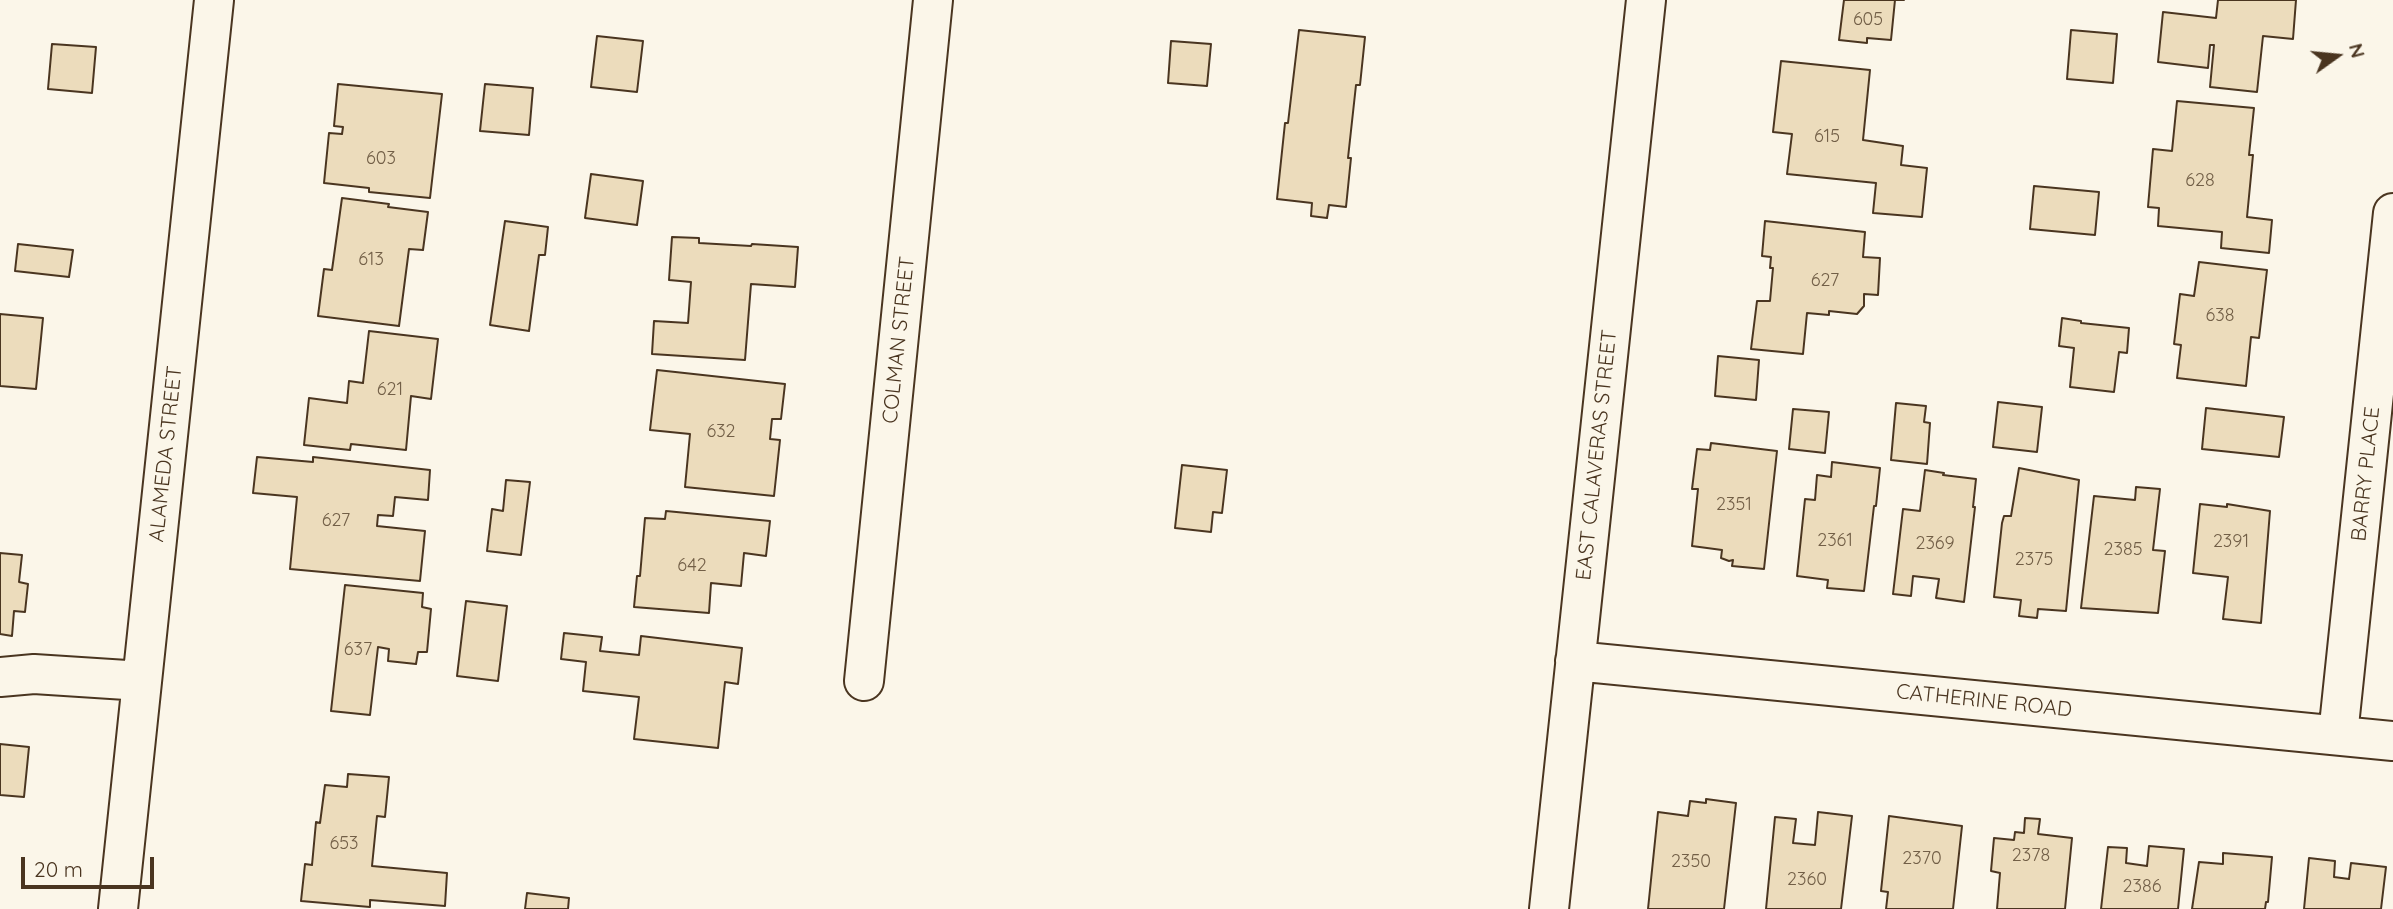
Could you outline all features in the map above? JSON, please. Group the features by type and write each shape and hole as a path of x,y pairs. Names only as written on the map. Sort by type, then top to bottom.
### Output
{"street":[{"name":"ALAMEDA STREET","path":"118,909 214,0"},
{"name":"COLMAN STREET","path":"864,681 933,0"},
{"name":"EAST CALAVERAS STREET","path":"1549,909 1646,0"},
{"name":"BARRY PLACE","path":"2338,735 2393,213"},
{"name":"CATHERINE ROAD","path":"1575,661 2393,741"},
{"path":"0,677 34,674 142,681"}],"building":[{"path":"1844,0 1895,0 1891,40 1867,38 1867,43 1839,40"},
{"path":"2218,0 2296,0 2293,39 2263,36 2257,92 2210,87 2214,45 2210,45 2208,68 2158,62 2163,12 2216,18"},
{"path":"1299,30 1365,37 1360,85 1356,85 1346,207 1329,205 1327,218 1311,216 1312,203 1277,199"},
{"path":"2071,30 2117,34 2113,83 2067,79"},
{"path":"597,36 643,41 637,92 591,87"},
{"path":"1171,41 1211,44 1207,86 1168,83"},
{"path":"52,44 96,47 92,93 48,89"},
{"path":"1781,61 1870,70 1863,140 1903,146 1901,165 1927,168 1922,217 1873,213 1876,183 1787,174 1792,134 1773,132"},
{"path":"338,84 442,94 430,198 369,192 369,188 324,183 329,133 342,134 343,127 334,126"},
{"path":"485,84 533,88 529,135 480,131"},
{"path":"2177,101 2254,108 2247,217 2272,220 2269,253 2221,248 2222,232 2158,226 2159,208 2148,207 2153,149 2172,151"},
{"path":"591,174 643,181 637,225 585,218"},
{"path":"2034,186 2099,192 2095,235 2030,229"},
{"path":"342,198 428,212 423,250 409,249 399,326 318,316 324,269 332,270"},
{"path":"505,221 548,227 545,255 539,255 529,331 490,325"},
{"path":"1765,221 1865,232 1863,257 1880,258 1878,295 1864,294 1864,306 1857,314 1829,311 1829,315 1807,313 1803,354 1751,349 1757,301 1770,301 1773,268 1770,268 1771,257 1762,256"},
{"path":"672,237 699,238 699,243 798,247 795,287 751,284 745,360 652,354 654,321 688,323 691,282 669,280"},
{"path":"18,244 73,250 69,277 15,271"},
{"path":"2199,262 2267,270 2259,338 2251,337 2246,386 2177,378 2181,345 2174,344 2180,294 2194,296"},
{"path":"0,314 43,318 36,389 0,386"},
{"path":"2062,318 2081,323 2129,328 2127,353 2119,352 2114,392 2070,387 2074,348 2059,346"},
{"path":"369,331 438,339 431,399 411,396 406,450 351,444 350,450 304,445 309,398 347,403 349,381 363,383"},
{"path":"1718,356 1759,360 1756,400 1715,396"},
{"path":"657,370 785,384 781,419 772,419 770,439 780,440 774,496 685,487 690,434 650,430"},
{"path":"1998,402 2042,407 2037,452 1993,447"},
{"path":"1896,403 1926,406 1924,422 1930,423 1927,464 1891,460"},
{"path":"2206,408 2284,417 2279,457 2202,449"},
{"path":"1793,409 1829,412 1825,453 1789,449"},
{"path":"1711,443 1777,451 1764,569 1732,566 1733,560 1721,558 1722,550 1692,546 1698,489 1692,489 1697,449 1710,450"},
{"path":"257,457 313,462 313,457 430,470 428,500 395,497 393,516 378,515 377,526 425,531 420,581 290,569 297,497 253,493"},
{"path":"1832,462 1880,468 1864,591 1827,588 1828,580 1797,576 1805,499 1815,500 1817,475 1831,477"},
{"path":"1182,465 1227,470 1222,513 1213,512 1211,532 1175,528"},
{"path":"2019,468 2079,480 2066,611 2038,609 2037,618 2019,616 2021,600 1994,597 2002,523 2004,516 2011,516"},
{"path":"1925,470 1976,479 1964,602 1936,598 1939,579 1913,576 1911,596 1893,594 1903,509 1920,511"},
{"path":"506,480 530,482 521,555 487,551 492,509 503,511"},
{"path":"2136,487 2160,489 2153,550 2165,551 2158,613 2081,608 2094,496 2135,500"},
{"path":"2200,504 2227,507 2227,504 2270,511 2261,623 2223,619 2228,577 2193,573"},
{"path":"666,511 770,521 766,556 744,553 741,586 711,583 709,613 634,607 637,576 640,576 645,518 665,519"},
{"path":"0,553 22,555 19,582 28,584 25,612 14,611 12,636 0,634"},
{"path":"345,585 423,593 422,607 431,609 427,652 418,652 416,664 388,661 389,649 378,647 370,715 331,711"},
{"path":"466,601 507,606 498,681 457,676"},
{"path":"564,633 602,637 600,651 639,655 641,636 742,648 738,684 725,682 718,748 634,739 639,697 583,691 586,662 561,659"},
{"path":"0,744 29,747 24,797 0,795"},
{"path":"348,774 389,777 385,817 377,816 372,866 447,873 445,906 370,900 370,907 301,901 305,864 312,865 316,822 320,823 325,785 347,787"},
{"path":"1706,799 1736,803 1724,909 1648,909 1658,812 1688,816 1690,801 1706,803"},
{"path":"1818,812 1852,816 1841,909 1766,909 1775,817 1796,819 1793,843 1815,845"},
{"path":"1889,816 1962,826 1953,909 1886,909 1888,892 1881,891"},
{"path":"2025,818 2040,819 2038,834 2072,838 2065,909 1997,909 2000,873 1991,871 1994,838 2014,840 2015,832 2024,833"},
{"path":"2149,846 2184,849 2178,909 2101,909 2108,847 2127,848 2126,863 2147,866"},
{"path":"2223,853 2272,857 2265,909 2192,909 2199,862 2223,864"},
{"path":"2309,858 2335,861 2334,877 2349,879 2351,863 2386,867 2381,909 2304,909"},
{"path":"527,893 569,898 568,909 525,909"}]}
